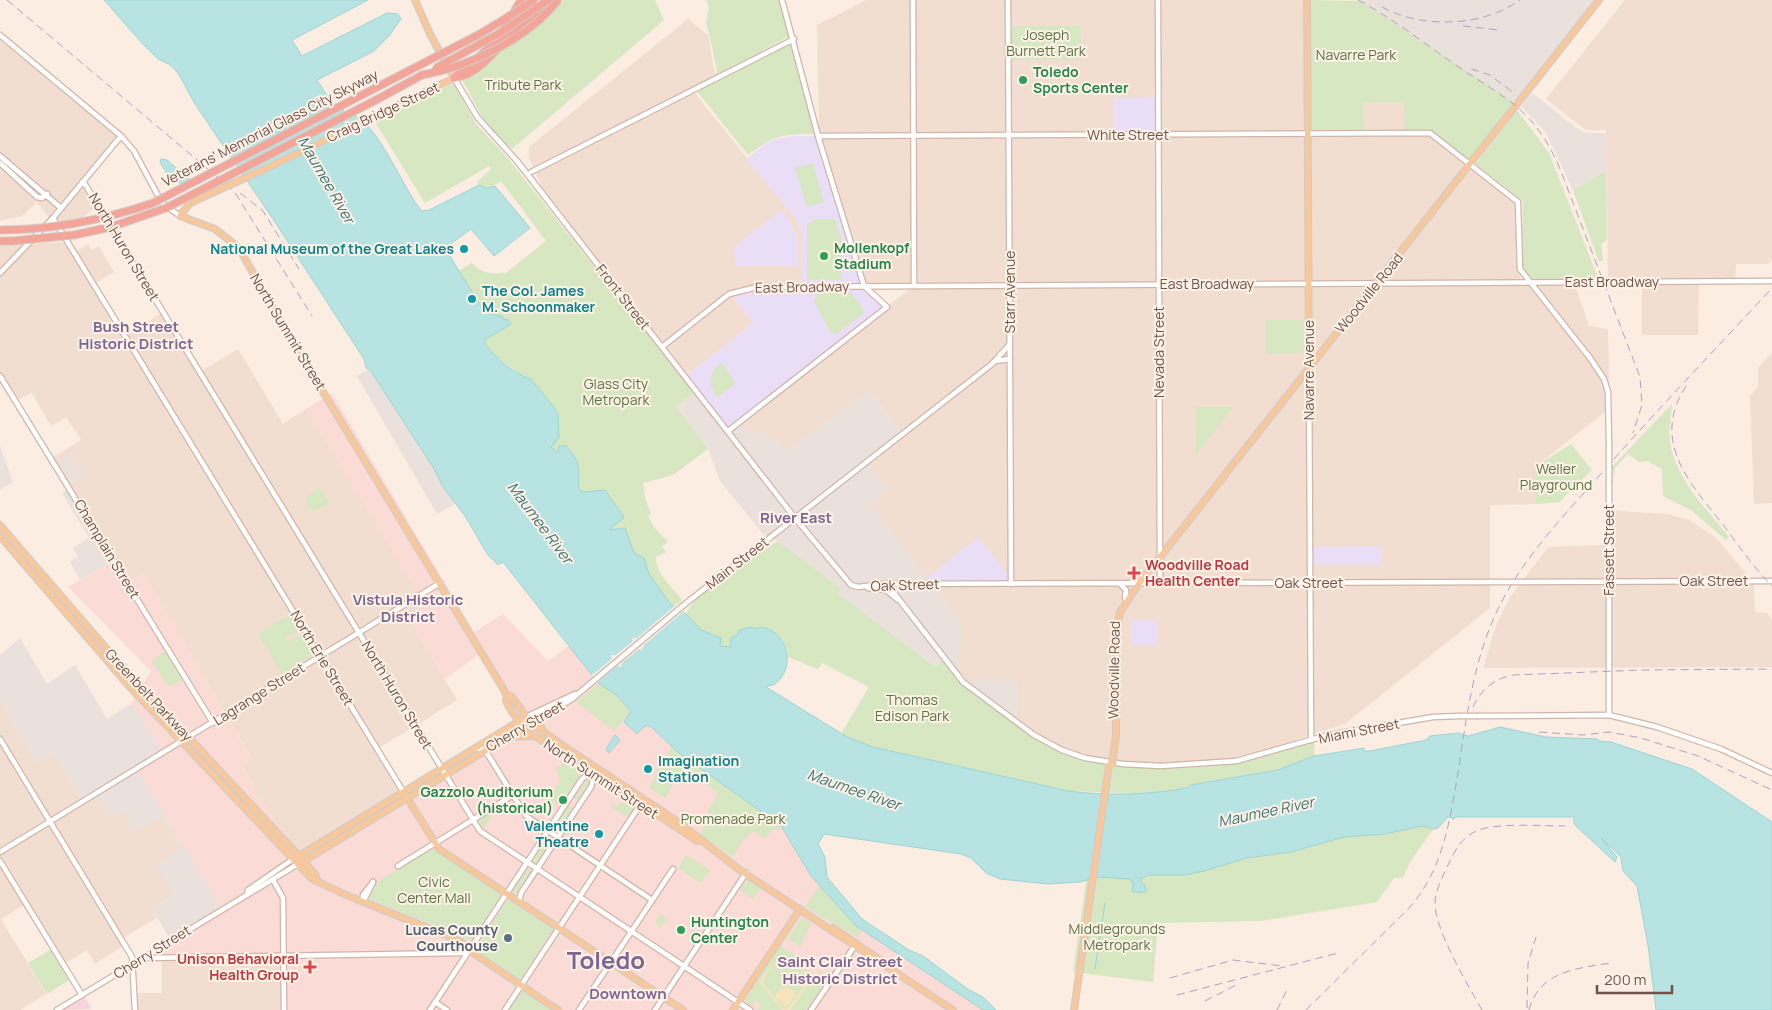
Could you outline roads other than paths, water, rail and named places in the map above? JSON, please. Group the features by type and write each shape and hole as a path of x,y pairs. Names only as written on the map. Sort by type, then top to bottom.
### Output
{"highway":[{"path":"454,78 498,40 521,0"},
{"path":"508,17 529,0"},
{"name":"Veterans' Memorial Glass City Skyway","path":"0,230 68,226 122,213 153,203 478,36 534,0"},
{"name":"Veterans' Memorial Glass City Skyway","path":"0,241 74,235 110,227 166,208 422,76 498,34 548,0"},
{"path":"454,78 461,77 475,69 520,26 558,0"},
{"path":"422,76 465,62 517,39 539,22 558,0"}],"main road":[{"name":"Front Street","path":"415,0 430,34 454,78"},
{"name":"Navarre Avenue","path":"1307,0 1309,368"},
{"name":"Woodville Road","path":"1114,639 1120,612 1160,556 1599,0"},
{"name":"Craig Bridge Street","path":"180,216 189,204 454,78"},
{"name":"North Summit Street","path":"180,216 215,229 240,248 280,321 507,695 508,704 522,719 549,736 607,782 642,802"},
{"name":"Greenbelt Parkway","path":"0,525 94,635 237,790 298,860"},
{"name":"Greenbelt Parkway","path":"0,536 135,693 298,860"},
{"name":"Woodville Road","path":"1076,1009 1110,765 1115,616 1125,598 1139,584"},
{"path":"135,693 180,736 188,738"},
{"name":"North Summit Street","path":"507,695 511,696 522,719 523,728 642,802 800,910 829,928 833,928 953,1010"},
{"path":"544,716 539,725 549,736"},
{"name":"Cherry Street","path":"444,772 488,740 522,719"},
{"name":"Cherry Street","path":"298,860 444,772 531,723"},
{"path":"496,744 519,735 540,740"},
{"path":"181,742 187,744 223,780 237,790"},
{"name":"Cherry Street","path":"298,860 313,855 405,795"},
{"name":"North Erie Street","path":"405,795 434,844 506,894 683,1010"},
{"path":"311,870 313,855"},
{"path":"298,860 311,870 317,880"},
{"path":"298,860 312,878 330,888 458,940 469,951 558,1010"},
{"path":"733,1010 800,910"}],"street":[{"path":"728,431 887,307 864,286 818,136 794,39 782,0"},
{"path":"913,0 914,286"},
{"name":"Starr Avenue","path":"1008,0 1011,584"},
{"name":"Nevada Street","path":"1158,0 1160,583"},
{"name":"North Summit Street","path":"0,35 121,136 134,151 162,203 180,216"},
{"path":"531,172 794,39"},
{"name":"Front Street","path":"454,78 483,124 517,161 795,518 848,583"},
{"name":"White Street","path":"818,136 1430,133 1471,163"},
{"path":"0,274 53,218 121,136"},
{"path":"0,156 47,194 61,208"},
{"path":"0,163 36,197 42,198 47,194"},
{"path":"1471,163 1518,202 1520,269 1531,282"},
{"name":"North Huron Street","path":"84,181 481,832 750,1010"},
{"name":"North Erie Street","path":"53,218 405,795"},
{"name":"East Broadway","path":"662,347 729,294 741,289 757,287 1772,281"},
{"name":"Fassett Street","path":"1531,282 1590,358 1607,386 1610,582 1609,716"},
{"path":"874,296 879,286"},
{"name":"Main Street","path":"575,694 685,604 996,361 1010,344"},
{"path":"1001,355 1010,356"},
{"name":"Main Street","path":"996,361 1010,356"},
{"name":"Navarre Avenue","path":"1309,368 1311,740"},
{"name":"Champlain Street","path":"0,376 213,723"},
{"path":"1148,572 1155,571 1160,575"},
{"name":"Oak Street","path":"848,583 864,587 887,584 1772,581"},
{"name":"Lagrange Street","path":"0,852 440,583"},
{"name":"Miami Street","path":"887,584 962,680 1034,735 1070,753 1095,760 1142,766 1199,765 1249,759 1311,740 1433,717 1609,716 1657,727 1720,749 1772,773"},
{"path":"1119,584 1126,590 1125,598"},
{"path":"864,587 886,590 900,600"},
{"name":"Cherry Street","path":"531,723 572,699 575,694"},
{"name":"Cherry Street","path":"522,719 575,694"},
{"path":"1596,716 1605,710 1609,702"},
{"path":"0,739 130,953 134,964 135,1010"},
{"path":"488,740 485,750 526,816 652,900"},
{"path":"475,749 485,750"},
{"path":"578,762 583,769 582,779"},
{"path":"430,1010 582,779 594,771"},
{"path":"591,787 594,771"},
{"path":"519,902 521,893 591,787 598,781 607,782"},
{"path":"398,866 513,795"},
{"path":"505,1010 642,802"},
{"name":"Cherry Street","path":"57,1010 247,894 251,894 273,880 298,860"},
{"name":"Cherry Street","path":"247,894 248,890 298,860"},
{"path":"0,861 82,995"},
{"path":"579,1010 673,869"},
{"path":"655,1010 746,873"},
{"path":"273,880 283,898 284,1010"},
{"path":"812,1010 855,944"},
{"path":"157,949 163,956"},
{"path":"144,958 163,956 462,953 469,951"},
{"path":"435,1002 447,1010"}],"water":[{"name":"Maumee River","path":"104,0 368,0 292,40 302,56 387,13 398,14 401,19 389,36 374,51 317,80 337,111 343,109 346,114 357,116 367,125 422,211 429,210 479,185 487,188 495,186 530,228 494,256 471,229 445,248 485,313 502,316 504,320 507,319 511,324 485,340 485,343 506,365 519,374 531,379 556,410 558,414 559,438 551,447 558,453 559,446 566,446 575,458 578,466 579,489 583,492 605,490 624,518 610,530 625,528 634,553 644,558 649,574 670,604 686,614 701,630 721,638 720,646 731,647 730,639 738,634 739,630 761,627 772,631 784,644 787,661 782,677 775,684 766,687 847,737 873,747 1068,791 1113,794 1158,792 1187,788 1191,785 1278,770 1314,756 1364,748 1364,751 1370,751 1426,740 1430,736 1458,733 1468,736 1500,727 1546,737 1598,739 1598,741 1611,742 1692,769 1772,822 1772,1010 1656,1010 1648,945 1637,886 1623,871 1621,857 1601,838 1617,857 1615,862 1577,827 1574,823 1574,817 1456,817 1453,820 1453,818 1448,817 1438,828 1433,829 1422,826 1385,834 1344,837 1291,852 1246,858 1185,875 1148,875 1140,879 1146,891 1140,893 1132,891 1133,883 1130,879 1098,877 1080,882 1048,884 1000,879 986,873 971,858 961,854 824,834 818,844 825,857 827,877 862,919 909,950 923,956 969,990 983,997 996,1010 983,1010 856,926 811,876 781,826 679,753 650,726 645,726 637,734 624,722 631,711 615,694 598,683 503,562 498,565 488,555 465,516 444,488 433,467 370,370 366,368 364,359 195,104 178,73 169,64 158,59"},
{"path":"161,159 167,160 189,179 183,184 171,180 160,162"},
{"path":"615,735 620,740 609,753 606,749"}],"waterway":[{"path":"1095,969 1105,903"}],"railway":[{"path":"7,0 234,191 312,316"},
{"path":"1358,0 1393,21 1516,106 1541,133 1552,151 1562,174 1640,377 1642,405 1633,433"},
{"path":"1382,7 1415,19 1433,22 1452,22 1488,16 1520,0"},
{"path":"1463,26 1499,30"},
{"path":"1471,69 1490,75 1515,94"},
{"path":"240,193 263,211 299,269"},
{"path":"1306,1010 1410,907 1429,879 1442,849 1450,818 1479,660 1493,620 1513,582 1537,547 1565,514 1659,409 1772,288"},
{"path":"1686,386 1676,406 1672,425 1673,444 1679,461 1699,494 1772,586"},
{"path":"1473,707 1489,685 1507,676 1514,675 1642,670 1772,669"},
{"path":"1539,732 1583,735 1609,732 1641,738 1698,756 1772,790"},
{"path":"1482,1010 1453,957 1440,927 1435,902 1442,877 1458,847 1465,838 1476,831 1500,826 1565,826"},
{"path":"1527,1008 1528,963 1536,937"},
{"path":"1177,995 1338,953"},
{"path":"1170,978 1233,960 1282,966"},
{"path":"1529,1010 1534,997 1541,987 1551,979 1573,970 1611,963"},
{"path":"1205,1001 1238,984"},
{"path":"1277,1010 1288,988"}],"place":[{"name":"Toledo Sports Center","path":"1023,80"},
{"name":"National Museum of the Great Lakes","path":"464,249"},
{"name":"Mollenkopf Stadium","path":"824,256"},
{"name":"The Col. James M. Schoonmaker","path":"472,299"},
{"name":"Woodville Road Health Center","path":"1134,573"},
{"name":"Imagination Station","path":"648,769"},
{"name":"Gazzolo Auditorium (historical)","path":"563,800"},
{"name":"Valentine Theatre","path":"599,834"},
{"name":"Huntington Center","path":"681,930"},
{"name":"Lucas County Courthouse","path":"508,938"},
{"name":"Unison Behavioral Health Group","path":"310,967"}],"district":[{"name":"Bush Street Historic District","path":"136,336"},
{"name":"River East","path":"796,518"},
{"name":"Vistula Historic District","path":"408,608"},
{"name":"Toledo","path":"606,961"},
{"name":"Saint Clair Street Historic District","path":"840,970"},
{"name":"Downtown","path":"628,994"}],"park label":[{"name":"Joseph Burnett Park","path":"1046,43"},
{"name":"Navarre Park","path":"1356,55"},
{"name":"Tribute Park","path":"523,85"},
{"name":"Glass City Metropark","path":"616,392"},
{"name":"Weller Playground","path":"1556,478"},
{"name":"Thomas Edison Park","path":"912,708"},
{"name":"Promenade Park","path":"733,819"},
{"name":"Civic Center Mall","path":"434,890"},
{"name":"Middlegrounds Metropark","path":"1117,938"}]}
